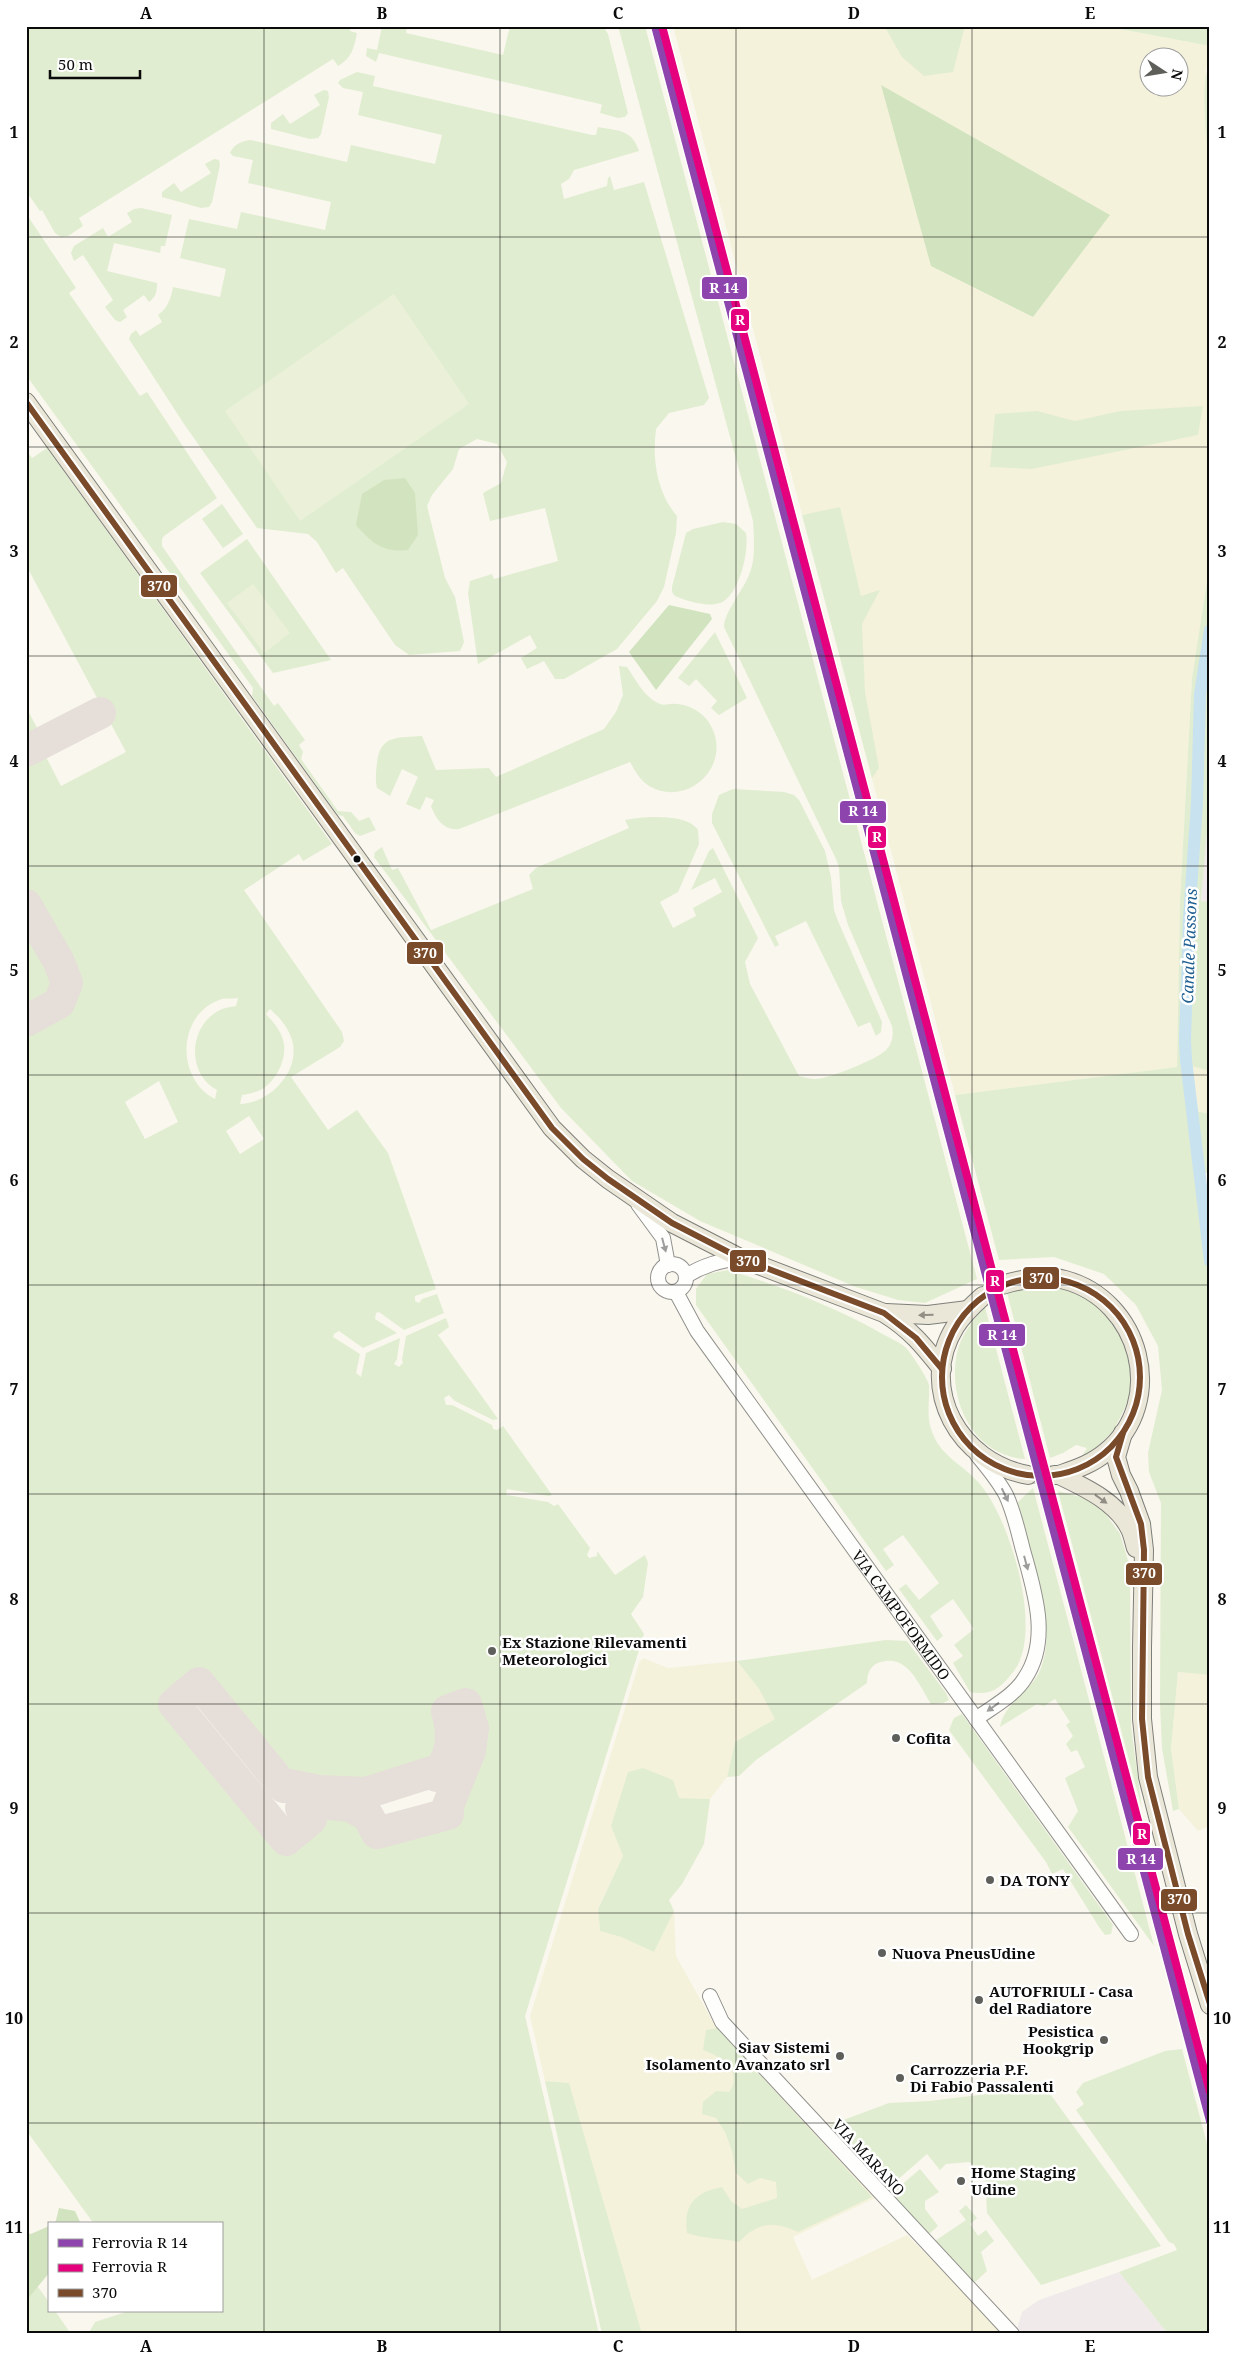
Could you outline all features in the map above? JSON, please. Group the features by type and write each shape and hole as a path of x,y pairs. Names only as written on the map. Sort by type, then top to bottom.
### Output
{"main road":[{"path":"26,402 552,1128 583,1160 634,1199 672,1223 740,1258 884,1313 912,1332 942,1369"},
{"path":"1002,1285 1022,1279 1037,1278 1065,1280 1091,1291 1103,1299 1118,1314 1132,1338 1137,1352 1140,1373 1139,1394 1133,1415 1123,1434 1116,1457 1121,1475 1141,1524 1144,1550 1142,1719 1148,1777 1186,1926 1210,2005"},
{"path":"984,1296 968,1310 955,1328 949,1341 942,1369 945,1404 960,1436 972,1449 992,1464 1015,1473 1028,1475"},
{"path":"884,1313 928,1316 968,1310"},
{"path":"1123,1434 1107,1451 1088,1465 1056,1475 1092,1492 1107,1502 1121,1516 1130,1528 1144,1570"}],"street":[{"path":"634,1199 663,1238 668,1265 672,1264 682,1268 686,1276 685,1284 676,1292"},
{"path":"686,1276 701,1267 715,1262 740,1258"},
{"name":"VIA CAMPOFORMIDO","path":"668,1265 660,1272 659,1283 666,1291 676,1292 697,1331 1131,1934"},
{"path":"972,1449 998,1481 1014,1516 1034,1590 1039,1627 1038,1645 1033,1664 1017,1688 976,1719"},
{"name":"VIA MARANO","path":"710,1996 722,2022 1012,2334"}],"shaded area":[{"path":"673,26 1104,26 1210,46 1210,65 1206,69 1210,177 1210,562 1192,678 1180,900 1177,1067 955,1095 827,607 861,596 840,508 802,515"},
{"path":"1210,689 1210,958 1198,957 1208,796"},
{"path":"1191,1066 1210,1071 1210,1114 1196,1111"},
{"path":"643,1658 668,1668 737,1661 759,1689 775,1719 735,1742 727,1777 710,1799 679,1798 611,1826 623,1856 598,1908 600,1931 621,1937 654,1952 674,1911 676,1956 713,2022 875,2198 793,2237 812,2280 907,2235 1007,2334 642,2334 569,2083 545,2081 530,2016 639,1663"},
{"path":"1178,1672 1210,1675 1210,1826 1198,1831 1179,1809 1171,1749"},
{"path":"1119,2272 1168,2334 1022,2334 1017,2329 1022,2312 1039,2300"}],"green space":[{"path":"26,26 351,26 350,31 357,33 352,52 343,63 338,66 333,59 79,218 83,226 68,236 61,237 55,233 42,210 40,211 26,191"},
{"path":"382,26 407,26 406,33 503,55 510,26 603,26 608,34 628,113 625,117 618,118 600,113 602,105 600,104 379,53 376,62 366,56 367,48 377,50"},
{"path":"618,26 645,26 977,1279 925,1303 898,1300 856,1287 700,1221 632,1181 561,1108 374,857 375,852 382,847 392,870 398,868 431,930 533,889 529,875 536,868 629,828 625,820 642,817 664,817 685,821 698,830 699,844 678,892 660,902 673,928 696,916 693,908 722,892 715,878 691,890 709,851 713,848 758,938 745,962 750,984 799,1076 815,1079 840,1073 880,1055 891,1043 893,1036 892,1026 848,925 841,901 839,867 836,859 724,627 730,608 746,581 753,562 753,521"},
{"path":"881,26 965,26 953,72 924,76 902,57 886,29"},
{"path":"1104,26 1210,26 1210,46"},
{"path":"1210,65 1210,177 1204,101 1207,73"},
{"path":"357,72 375,76 373,86 592,135 596,135 598,127 623,132 632,139 639,151 574,170 569,179 561,184 564,199 607,186 610,176 614,190 644,182 709,398 704,405 669,413 656,429 655,452 658,476 665,497 677,516 676,533 664,587 657,601 617,649 564,679 555,679 544,661 527,669 521,658 537,648 530,635 478,664 468,593 470,581 492,574 494,579 558,561 545,508 490,521 483,493 501,483 507,462 497,444 477,439 459,449 453,469 432,495 427,506 445,578 455,597 464,642 460,651 409,655 395,645 343,568 336,573 317,542 308,534 257,528 184,424 129,339 136,330 140,336 162,322 158,315 168,302 173,287 220,297 226,269 180,258 189,219 237,229 241,212 325,230 331,202 248,183 253,160 233,156 230,153 239,144 251,140 347,162 351,145 435,164 442,135 358,115 363,92 343,88 338,83 340,80"},
{"path":"881,85 1110,215 1033,317 931,266"},
{"path":"324,90 328,91 329,97 321,134 318,138 310,139 271,129 271,123 283,114 290,124 320,105 314,95"},
{"path":"214,159 219,160 220,165 212,202 209,207 201,208 162,197 162,192 174,183 181,192 211,173 205,164"},
{"path":"141,208 172,215 165,246 161,246 160,253 114,243 107,271 157,283 156,294 153,298 149,302 144,295 123,310 127,317 120,322 115,320 105,307 113,300 83,255 74,261 71,253 74,246 103,228 108,237 132,222 127,213"},
{"path":"29,218 76,288 69,293 140,396 147,392 217,498 164,536 162,546 274,706 278,703 305,740 299,745 303,752 301,759 338,811 351,812 359,821 369,817 376,830 360,836 355,833 343,816 338,815 252,696 253,688 26,375 26,219"},
{"path":"394,294 469,404 300,521 225,411"},
{"path":"1203,406 1198,435 1032,469 990,467 995,414 1037,411 1075,421 1120,411"},
{"path":"47,448 332,844 303,861 299,854 244,890 342,1032 344,1041 340,1047 291,1077 328,1130 357,1110 388,1153 436,1289 415,1296 415,1301 419,1303 422,1299 437,1294 444,1313 404,1330 379,1312 376,1313 375,1319 397,1333 363,1348 339,1331 333,1337 360,1354 356,1373 361,1377 366,1353 400,1338 397,1359 394,1364 399,1367 403,1363 406,1336 446,1318 449,1327 438,1335 498,1419 493,1420 455,1401 449,1395 444,1398 446,1405 452,1405 492,1425 493,1429 497,1430 503,1426 552,1495 507,1489 506,1495 548,1502 554,1506 558,1504 590,1548 587,1555 589,1558 597,1556 597,1551 615,1575 645,1555 648,1563 643,1597 631,1614 644,1634 525,2016 599,2334 88,2334 95,2322 126,2312 222,2312 222,2222 93,2222 26,2130 26,1030 67,1009 78,980 26,893 26,755 41,747 61,786 126,752 26,565 26,450 32,458","holes":["238,998 236,1006 220,1010 208,1019 201,1028 197,1039 196,1062 200,1073 207,1083 217,1090 215,1099 202,1089 193,1076 188,1062 187,1046 189,1031 196,1018 207,1006 222,999","270,1009 280,1019 292,1040 294,1052 292,1063 281,1083 272,1091 262,1098 240,1104 242,1095 259,1091 274,1079 283,1060 284,1046 282,1036 266,1014","159,1081 178,1122 145,1139 125,1102","249,1116 264,1139 240,1154 226,1131","199,1683 284,1787 289,1785 320,1791 366,1793 435,1771 437,1776 446,1760 451,1745 451,1730 447,1712 466,1704 473,1728 470,1751 447,1808 448,1814 377,1833 368,1816 350,1806 309,1802 301,1808 310,1819 286,1840 174,1704"]},
{"path":"405,478 415,493 418,535 408,550 399,551 385,548 373,542 356,525 362,494 384,480"},
{"path":"222,504 243,534 223,548 202,519"},
{"path":"840,507 861,596 880,590 862,624 865,692 879,768 872,778 802,515"},
{"path":"723,522 736,524 746,533 745,560 735,588 724,601 713,604 692,602 675,596 672,592 672,587 686,533 693,529"},
{"path":"247,539 331,660 273,673 200,573"},
{"path":"1210,562 1210,796 1201,901 1210,902 1210,1071 1191,1066 1196,1111 1210,1114 1210,1173 1204,1173 1210,1213 1210,1675 1178,1672 1171,1749 1179,1809 1173,1811 1162,1748 1160,1704 1161,1503 1149,1472 1148,1453 1162,1390 1158,1346 1136,1305 1104,1274 1054,1257 999,1260 955,1095 1177,1067 1180,900 1192,678"},
{"path":"253,584 290,633 264,653 227,603"},
{"path":"669,605 710,614 712,619 656,690 629,652"},
{"path":"715,632 747,698 719,715 711,708 717,701 696,679 689,686 678,678"},
{"path":"619,666 627,667 641,688 654,701 662,705 681,704 692,708 706,718 712,728 716,743 716,757 702,780 691,788 678,792 663,791 649,786 640,778 630,762 459,829 454,829 445,826 438,820 431,806 434,800 426,797 420,810 406,804 418,777 402,769 390,796 377,788 376,772 379,754 386,742 392,739 422,736 436,770 489,768 496,777 604,729 616,712 623,695"},
{"path":"26,707 42,737 26,746"},
{"path":"733,789 784,792 794,795 799,800 825,851 831,877 834,910 882,1022 881,1032 876,1036 870,1022 858,1027 806,921 775,936 779,945 775,947 712,823 712,814 719,795"},
{"path":"26,922 54,971 57,989 46,1002 26,1013"},
{"path":"728,1270 805,1297 862,1323 902,1345 926,1377 929,1385 929,1421 934,1436 942,1450 979,1483 991,1499 1012,1547 1019,1575 1026,1630 1022,1653 1014,1671 1000,1686 985,1693 970,1692 953,1663 963,1656 954,1645 974,1629 953,1599 930,1616 943,1636 937,1641 899,1589 906,1584 919,1600 939,1583 903,1535 883,1549 894,1565 886,1571 696,1305 696,1289 707,1274"},
{"path":"1032,1286 1061,1287 1085,1295 1102,1308 1126,1342 1133,1371 1128,1402 1113,1431 1096,1448 1082,1456 1087,1448 1076,1445 1050,1458 1007,1293"},
{"path":"985,1307 1025,1459 1007,1456 991,1448 978,1437 960,1406 956,1389 957,1353 961,1340 968,1328"},
{"path":"1033,1488 1154,1946 1068,1827 1078,1811 1065,1778 1085,1767 1077,1750 1071,1752 1066,1744 1073,1736 1066,1725 1070,1722 1055,1699 1044,1706 1037,1704 1000,1727 1007,1710 1037,1676 1045,1650 1046,1631 1040,1588 1018,1508 1018,1502"},
{"path":"1058,1491 1084,1498 1105,1513 1120,1534 1130,1567 1131,1726 1142,1809"},
{"path":"886,1640 907,1641 946,1693 949,1700 943,1703 931,1704 917,1680 906,1667 890,1661 878,1663 870,1670 867,1683 756,1760 739,1776 727,1777 735,1742 775,1719 759,1689 737,1661"},
{"path":"962,1714 1113,1925 1111,1934 1105,1935 1099,1927 1063,1869 1052,1874 1046,1862 949,1730 954,1718"},
{"path":"643,1768 673,1780 679,1798 710,1799 704,1844 682,1884 669,1900 674,1911 654,1952 621,1937 600,1931 598,1909 623,1856 611,1826 628,1772"},
{"path":"717,2028 872,2197 798,2232 781,2226 767,2225 753,2230 739,2242 687,2233 686,2223 689,2207 698,2196 705,2192 722,2187 731,2201 742,2209 777,2198 776,2182 760,2178 748,2184 736,2173 732,2151 725,2132 716,2118 702,2114 703,2102 716,2091 729,2092 733,2084 734,2077 728,2065 717,2056 703,2050 706,2030"},
{"path":"1182,2049 1210,2155 1210,2334 1168,2334 1119,2272 1177,2250 1174,2244 1169,2242 1076,2110 1084,2104 1076,2092 1083,2083 1165,2051"},
{"path":"545,2081 569,2083 642,2334 602,2334"},
{"path":"1045,2087 1161,2246 1041,2285 987,2213 985,2173 969,2162 946,2164 940,2170 927,2154 887,2189 830,2125 889,2103 930,2101"},
{"path":"920,2169 939,2192 925,2201 925,2209 938,2226 929,2234 891,2194"},
{"path":"966,2205 977,2218 970,2224 978,2236 986,2230 994,2241 981,2252 987,2271 974,2283 935,2241 966,2220 959,2211"},
{"path":"59,2208 75,2211 80,2222 56,2222"},
{"path":"48,2226 48,2274 26,2301 26,2233 31,2234"},
{"path":"26,2271 48,2301 48,2312 56,2312 71,2334 26,2334"}],"waterway":[{"name":"Canale Passons","path":"1210,630 1200,694 1197,803 1189,918 1185,1040 1210,1261"}],"taxiway":[{"path":"26,751 100,713"},
{"path":"26,905 59,962 67,983 59,1003 26,1021"},
{"path":"199,1683 284,1787 289,1785 320,1791 366,1793 435,1771 437,1776 449,1752 451,1737 447,1711 466,1704 473,1728 470,1751 447,1808 448,1814 377,1833 368,1816 350,1806 309,1802 301,1808 311,1819 286,1840 174,1704 199,1683"}],"tunnel":[{"path":"1028,1475 1054,1475"}],"transit line":[{"path":"655,26 1210,2121"},
{"name":"370","path":"26,402 552,1128 583,1159 608,1179 672,1223 740,1258 884,1313 916,1338 942,1369"},
{"name":"370","path":"1031,1278 1051,1278 1079,1285 1104,1300 1118,1314 1133,1339 1140,1367 1140,1377 1140,1387 1133,1415 1118,1440 1104,1454 1079,1469 1070,1472 1051,1476 1031,1476 1003,1469 978,1454 964,1440 949,1415 946,1406 942,1387 942,1367 949,1339 964,1314 978,1300 1003,1285 1012,1282 1031,1278"},
{"name":"370","path":"1123,1433 1116,1457 1141,1524 1144,1550 1142,1719 1148,1777 1188,1934 1210,2004"}],"rail line":[{"name":"R","path":"662,26 1210,2092"}],"place":[{"name":"Ex Stazione Rilevamenti Meteorologici","path":"492,1651"},
{"name":"Cofita","path":"896,1738"},
{"name":"DA TONY","path":"990,1880"},
{"name":"Nuova PneusUdine","path":"882,1953"},
{"name":"AUTOFRIULI - Casa del Radiatore","path":"979,2000"},
{"name":"Pesistica Hookgrip","path":"1104,2040"},
{"name":"Siav Sistemi Isolamento Avanzato srl","path":"840,2056"},
{"name":"Carrozzeria P.F. Di Fabio Passalenti","path":"900,2078"},
{"name":"Home Staging Udine","path":"961,2181"}]}
